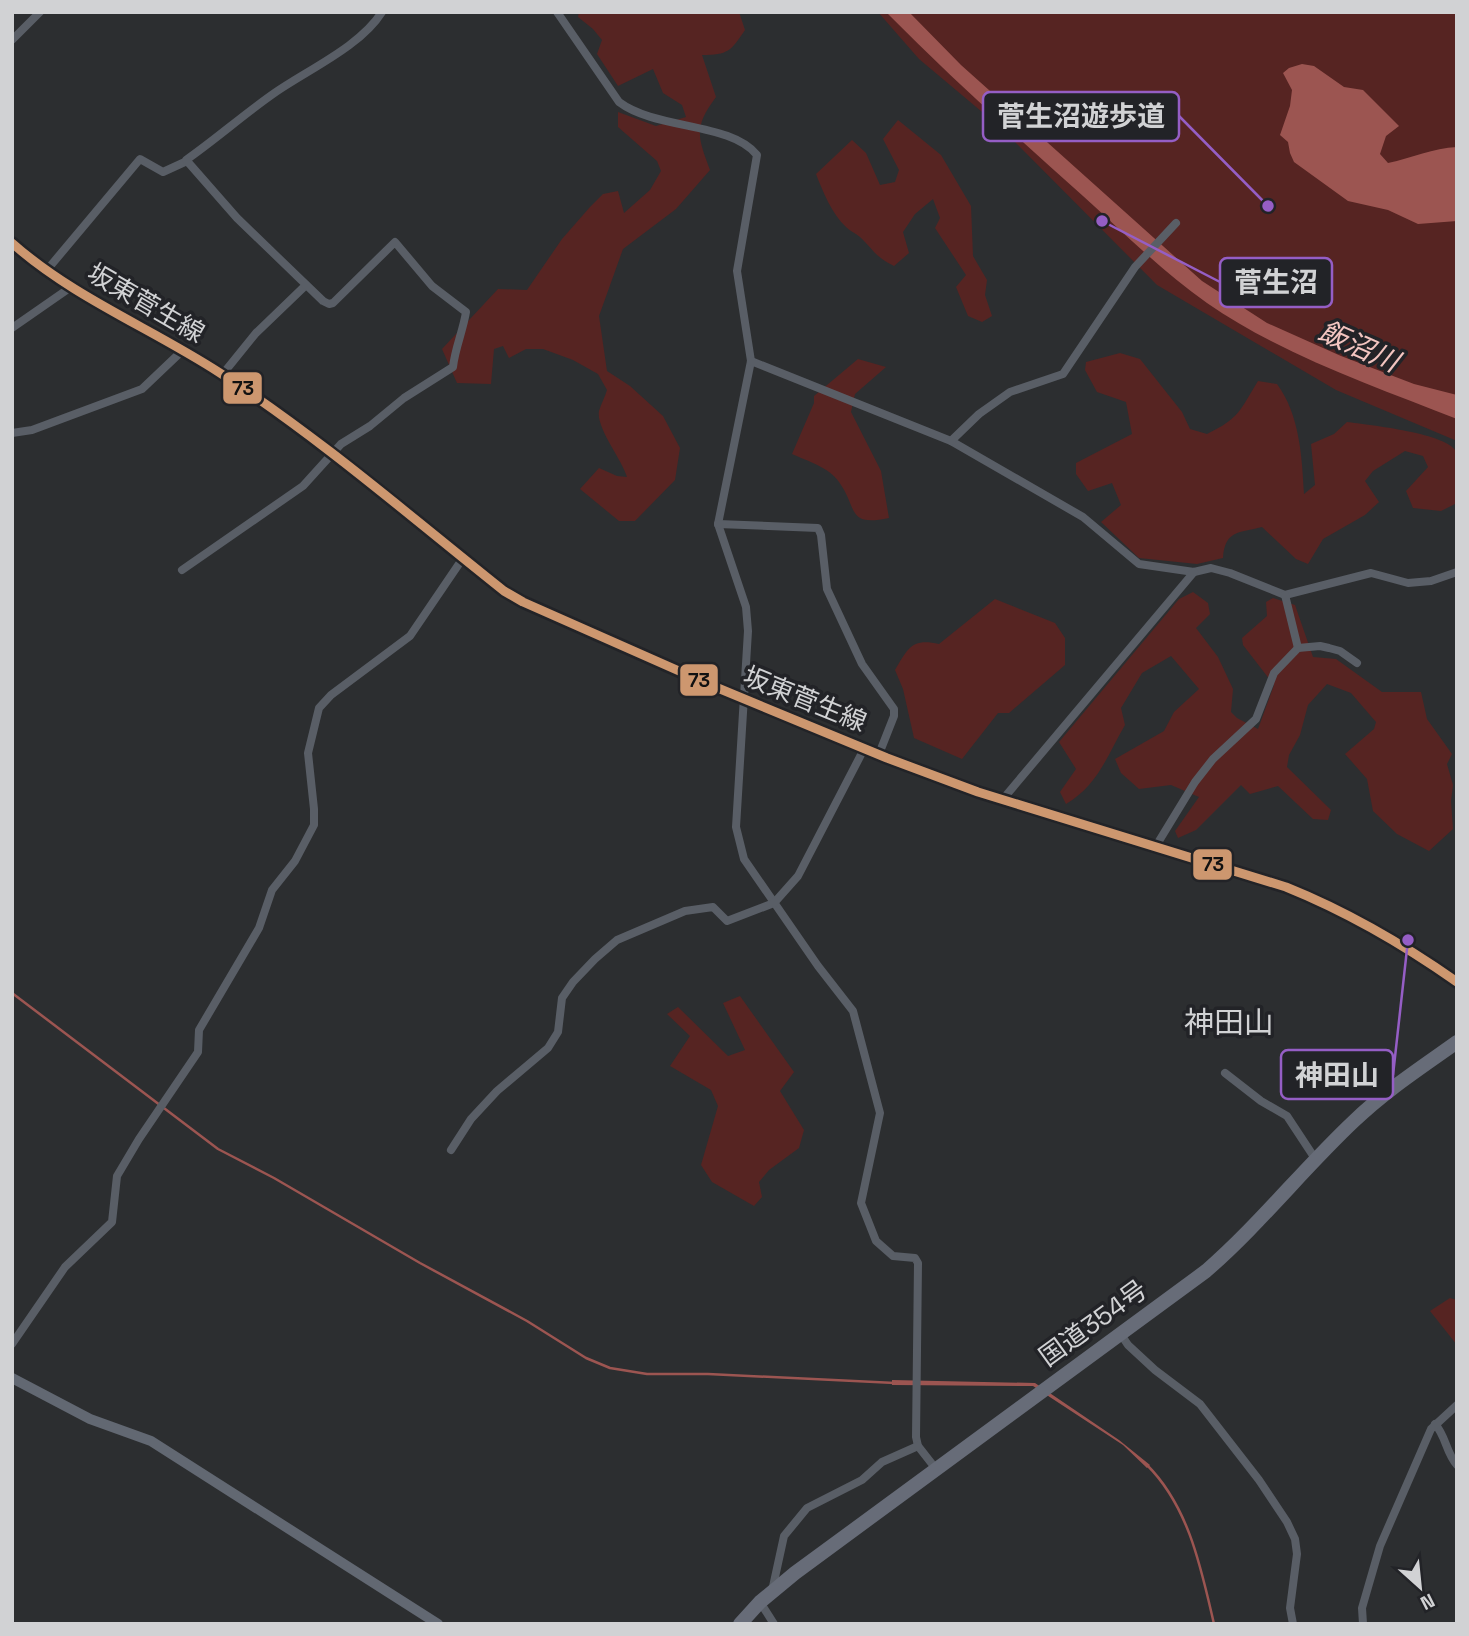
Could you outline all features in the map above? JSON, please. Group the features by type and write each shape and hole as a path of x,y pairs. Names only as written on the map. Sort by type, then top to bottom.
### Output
{"highway":[{"name":"国道354号","path":"740,1624 772,1591 1223,1255 1370,1107 1457,1042"}],"main road":[{"name":"坂東菅生線","path":"12,243 85,298 183,350 281,415 504,590 523,602 713,686 879,754 1003,799 1286,887 1321,901 1387,936 1457,982"},
{"path":"12,1378 90,1419 151,1441 438,1624"}],"street":[{"path":"12,40 40,12"},
{"path":"47,270 140,159 163,172 187,161 274,93 371,27 382,12"},
{"path":"557,12 620,102 630,110 749,145 757,155 737,271 751,361 718,524 746,607 748,641 736,827 744,859 818,966 853,1011 880,1113 861,1203 876,1241 893,1256 915,1258 918,1263 916,1437 918,1446 936,1469"},
{"path":"182,570 303,486 341,444 370,426 404,398 453,367 455,349 464,330 466,312 432,286 395,242 333,303 323,301 237,218 187,161"},
{"path":"951,441 979,414 1010,392 1063,374 1135,267 1175,224"},
{"path":"222,375 256,333 306,285"},
{"path":"12,328 71,287"},
{"path":"12,433 32,430 142,388 183,350"},
{"path":"751,361 951,441 1083,517 1139,565 1194,572 1211,568 1285,595 1371,573 1408,583 1431,581 1457,572"},
{"path":"718,524 818,528 827,589 862,664 894,709 894,716 879,754"},
{"path":"12,1344 65,1267 113,1222 117,1176 198,1052 199,1030 259,928 272,890 295,861 314,825 308,752 319,708 331,695 410,636 463,558"},
{"path":"1003,799 1194,572"},
{"path":"1285,595 1298,648"},
{"path":"1157,848 1195,782 1213,759 1256,719 1274,673 1298,648 1329,648 1340,651 1357,663"},
{"path":"452,1150 471,1119 497,1091 548,1048 558,1032 562,998 573,982 617,940 685,911 713,907 727,921 775,903 798,876 865,747"},
{"path":"1226,1073 1261,1101 1287,1116 1316,1160"},
{"path":"1120,1333 1128,1345 1155,1370 1200,1404 1259,1480 1287,1522 1295,1539 1297,1554 1290,1608 1293,1624"},
{"path":"1366,1623 1362,1608 1380,1546 1435,1424 1457,1405"},
{"path":"1435,1424 1441,1431 1450,1458 1457,1465"},
{"path":"772,1591 783,1536 807,1508 862,1480 882,1462 918,1446"},
{"path":"760,1602 774,1624"}],"shaded area":[{"path":"579,12 739,12 745,30 736,43 723,53 702,55 716,97 704,117 700,133 710,170 676,209 623,249 599,316 607,371 630,386 663,416 680,448 675,480 635,521 619,521 580,489 599,468 617,476 627,477 601,426 599,411 607,390 598,374 573,360 543,349 526,349 509,358 503,346 494,349 491,384 457,383 442,349 498,289 527,290 562,239 603,194 618,191 624,213 650,190 661,171 657,161 618,127 618,112 656,126 686,117 682,105 663,93 653,69 618,86 597,54 602,40 578,17"},
{"path":"878,12 1457,12 1457,441 1336,390 1157,285 1000,127 919,59"},
{"path":"886,12 909,12 961,65 1202,281 1267,323 1341,356 1414,384 1457,395 1457,419 1297,354 1236,322 1207,303 1144,252"},
{"path":"1302,64 1314,66 1344,87 1363,90 1399,126 1386,136 1380,154 1388,163 1457,147 1457,221 1418,224 1388,210 1348,201 1294,162 1288,142 1280,135 1290,106 1292,90 1283,73"},
{"path":"898,120 941,155 971,206 973,256 987,280 985,295 992,316 982,322 968,316 956,287 966,275 935,228 940,218 933,199 915,214 903,232 909,253 894,266 878,256 841,222 816,174 852,140 866,153 880,185 895,182 899,170 883,139"},
{"path":"1120,353 1140,359 1182,412 1190,429 1207,434 1233,418 1258,381 1277,384 1291,409 1295,423 1301,452 1304,494 1315,485 1311,444 1334,434 1347,422 1425,435 1451,446 1458,458 1457,503 1441,511 1413,508 1406,491 1428,467 1423,456 1405,451 1373,471 1365,481 1379,502 1365,515 1323,539 1308,564 1296,559 1262,527 1230,537 1223,558 1197,564 1139,558 1101,522 1121,505 1112,483 1088,491 1076,474 1076,463 1132,434 1126,402 1097,392 1085,370 1086,362"},
{"path":"858,359 886,367 855,394 851,412 881,471 889,518 866,520 859,517 845,491 830,472 792,454 814,403 814,396"},
{"path":"1193,592 1208,603 1210,614 1196,628 1218,657 1233,689 1231,712 1258,729 1274,685 1243,645 1242,638 1267,616 1266,602 1273,598 1295,605 1313,657 1336,659 1382,692 1421,692 1427,719 1452,754 1447,764 1453,785 1453,829 1429,851 1397,834 1373,811 1367,779 1345,754 1374,729 1376,722 1351,693 1327,684 1308,705 1287,767 1331,810 1328,820 1313,819 1278,786 1250,794 1241,785 1196,830 1178,838 1175,831 1199,797 1171,785 1139,789 1121,773 1115,759 1164,731 1174,712 1199,689 1171,656 1142,673 1121,708 1125,725 1107,759 1086,788 1066,804 1060,792 1076,769 1059,742 1179,599"},
{"path":"995,599 1055,623 1065,638 1065,665 1009,713 998,713 962,759 914,738 903,689 895,670 912,646 923,642 939,644"},
{"path":"740,996 794,1072 780,1091 804,1130 799,1148 769,1170 759,1182 762,1197 754,1206 712,1182 701,1165 718,1106 711,1090 670,1066 690,1036 667,1014 678,1007 728,1056 745,1050 723,1003"},
{"path":"1450,1298 1457,1300 1457,1345 1430,1311"},
{"path":"892,1380 1035,1383 1119,1440 1150,1465 1147,1468 1123,1445 1033,1386 892,1385"}],"waterway":[{"path":"12,993 218,1149 527,1321 586,1358 610,1368 647,1374 708,1374 895,1383"},
{"path":"1147,1465 1161,1482 1183,1519 1198,1560 1214,1624"}],"transit line":[{"name":"73","path":"12,243 61,280 194,357 257,398 365,479 504,591 523,602 713,686 887,758 978,792 1286,887 1374,930 1457,982"}],"place":[{"name":"菅生沼遊歩道","path":"1268,206"},
{"name":"菅生沼","path":"1102,221"},
{"name":"神田山","path":"1408,940"}],"district":[{"name":"神田山","path":"1229,1022"}],"water label":[{"name":"飯沼川","path":"1359,346"}]}
